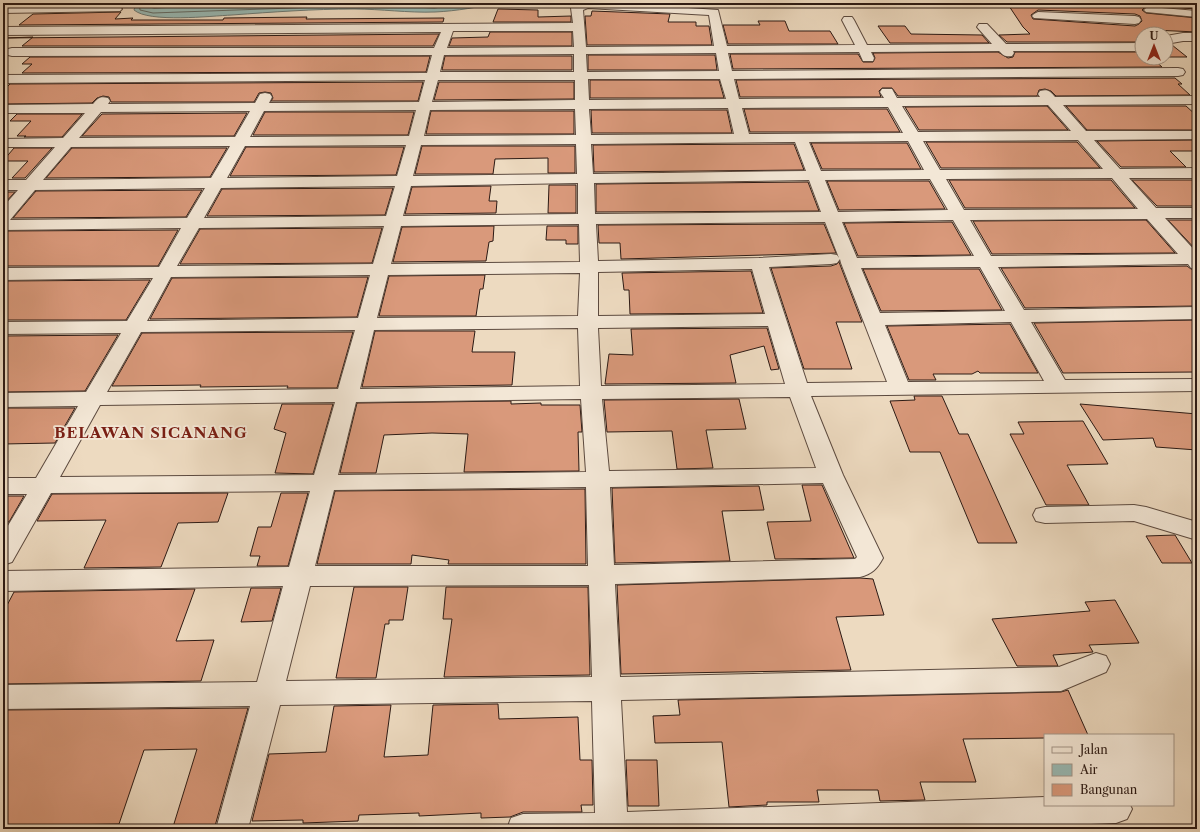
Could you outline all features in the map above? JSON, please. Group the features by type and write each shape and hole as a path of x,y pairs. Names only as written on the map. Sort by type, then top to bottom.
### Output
{"street":[{"path":"612,828 598,481 591,392 588,322 588,219 580,27 577,8 582,6 714,12 726,75 743,138"},
{"path":"1127,8 1138,26"},
{"path":"3,10 116,9"},
{"path":"8,56 61,10"},
{"path":"1150,10 1197,14"},
{"path":"1038,16 1135,20"},
{"path":"848,20 892,102 1058,386"},
{"path":"3,31 580,27"},
{"path":"983,27 1003,47 1151,213 1196,261"},
{"path":"232,829 415,140 439,52 448,28"},
{"path":"3,556 166,272 274,78 310,29"},
{"path":"3,217 164,30"},
{"path":"1174,39 1197,37"},
{"path":"8,56 144,53 1134,47"},
{"path":"3,79 1026,73 1183,76 1172,66"},
{"path":"3,109 1197,100"},
{"path":"3,143 1197,135"},
{"path":"800,137 900,388"},
{"path":"3,185 405,180 586,180 934,174 1197,173"},
{"path":"3,225 1197,213"},
{"path":"3,274 589,267 759,263 831,259"},
{"path":"850,263 1196,261"},
{"path":"3,580 299,576 602,575 860,568 866,564 870,558 831,476 798,390 759,263"},
{"path":"873,319 1197,313"},
{"path":"3,328 776,320"},
{"path":"3,400 1197,385"},
{"path":"3,486 324,482 598,481 831,476"},
{"path":"1045,515 1134,513 1146,515 1197,531"},
{"path":"3,697 268,692 606,690 1061,679 1096,664"},
{"path":"523,829 612,828 1116,809"}],"water":[{"path":"136,3 498,3 459,10 435,12 339,9 166,18 142,14 134,10"}],"building":[{"path":"1007,3 1167,3 1197,5 1197,9 1145,7 1142,10 1146,13 1197,18 1197,32 1174,31 1174,26 1135,26 1134,26 1134,42 1007,42 999,35 1030,34 1023,27","holes":["1038,10 1135,14 1140,16 1142,21 1135,26 1033,19 1031,15"]},
{"path":"498,9 538,10 538,17 571,16 571,22 493,22"},
{"path":"592,11 670,14 668,22 696,22 696,26 709,26 712,45 587,45 585,16 591,16"},
{"path":"121,12 115,19 223,20 224,18 307,17 306,19 444,18 443,22 19,25 33,14"},
{"path":"758,21 785,21 789,31 830,31 838,44 728,44 723,25 760,25"},
{"path":"878,26 905,26 911,34 982,35 989,43 890,43"},
{"path":"490,32 572,32 572,46 449,46 452,38 488,37"},
{"path":"439,34 433,46 22,46 32,38"},
{"path":"33,37 32,38 5,38"},
{"path":"1174,47 1187,57 1174,57"},
{"path":"998,52 1008,58 1013,57 1015,52 1134,52 1134,66 1162,67 733,69 730,54 858,54 863,62 873,62 875,58 873,53"},
{"path":"588,55 715,55 717,70 588,70"},
{"path":"430,56 426,72 22,73 32,64 22,64 30,57"},
{"path":"445,56 572,56 572,70 442,70"},
{"path":"1175,78 1182,84 1178,84 1190,95 1056,96 1051,91 1045,89 1039,90 1037,96 898,96 892,88 882,88 879,91 881,97 740,97 736,80"},
{"path":"590,80 719,80 724,98 590,98"},
{"path":"423,82 418,101 271,101 273,98 271,93 265,92 259,93 254,102 111,102 109,97 103,96 97,98 92,103 3,104 3,91 10,84"},
{"path":"439,82 574,82 574,99 434,100"},
{"path":"1047,106 1068,130 919,130 905,107"},
{"path":"1066,106 1186,106 1197,116 1197,130 1087,130"},
{"path":"744,109 887,109 900,132 750,132"},
{"path":"591,110 727,110 732,133 592,133"},
{"path":"431,111 574,111 574,134 426,134"},
{"path":"265,112 414,112 408,135 253,135"},
{"path":"247,113 234,136 82,136 102,114"},
{"path":"17,114 82,114 62,137 24,137 26,136 17,136 31,121 10,121"},
{"path":"1197,140 1197,151 1170,151 1186,167 1121,167 1097,141"},
{"path":"926,142 1077,142 1100,168 941,168"},
{"path":"811,143 907,143 921,169 822,169"},
{"path":"794,144 804,170 594,172 593,145"},
{"path":"422,146 575,146 575,173 548,173 548,158 495,159 493,174 415,174"},
{"path":"246,147 404,147 396,175 230,176"},
{"path":"14,148 52,148 25,178 12,178 28,161 3,161"},
{"path":"72,148 227,148 210,177 46,178"},
{"path":"949,180 1111,180 1135,208 965,208"},
{"path":"1132,180 1197,180 1197,206 1157,206"},
{"path":"827,181 929,181 945,209 839,210"},
{"path":"808,182 819,211 596,212 596,184"},
{"path":"549,185 576,185 576,213 548,213"},
{"path":"491,186 489,201 497,201 496,213 405,214 412,187"},
{"path":"393,188 385,215 207,216 222,189"},
{"path":"202,190 186,217 13,218 36,191"},
{"path":"3,192 15,192 3,205"},
{"path":"1146,220 1175,253 992,254 973,221"},
{"path":"1168,220 1197,220 1197,251"},
{"path":"952,222 971,255 858,256 844,223"},
{"path":"824,224 836,253 621,259 620,243 599,243 598,225"},
{"path":"494,226 493,241 489,242 486,261 393,262 402,227"},
{"path":"547,226 578,226 578,244 566,244 566,240 546,240"},
{"path":"382,228 372,263 180,264 200,229"},
{"path":"178,230 158,266 3,266 3,231"},
{"path":"839,262 862,322 836,322 852,369 804,369 771,268 831,266"},
{"path":"1187,266 1191,269 1197,270 1197,306 1025,308 1001,268"},
{"path":"863,269 979,269 1002,310 881,311"},
{"path":"751,271 763,313 630,314 629,290 624,290 622,273"},
{"path":"485,275 483,289 480,289 476,316 379,316 389,276"},
{"path":"368,277 357,317 150,319 172,278"},
{"path":"150,280 126,320 3,320 3,281"},
{"path":"1197,320 1197,372 1063,373 1034,323"},
{"path":"1010,324 1038,373 980,373 978,371 972,374 933,374 936,380 909,380 887,326"},
{"path":"767,328 779,369 771,370 764,346 730,355 736,383 605,384 609,354 633,355 631,329"},
{"path":"375,331 475,331 472,352 515,352 512,385 362,387"},
{"path":"353,332 337,388 287,388 288,386 200,387 201,385 112,386 142,333"},
{"path":"118,335 85,391 3,392 3,336"},
{"path":"914,396 942,396 959,434 968,434 1017,543 978,543 940,452 910,452 890,401 915,400"},
{"path":"739,399 746,429 706,430 713,468 677,469 672,431 607,432 604,400"},
{"path":"511,401 511,404 541,403 541,405 580,405 582,432 578,432 579,471 464,472 468,434 432,433 384,435 376,473 340,473 357,403"},
{"path":"282,404 333,404 313,474 275,473 286,433 274,429"},
{"path":"1080,404 1197,414 1197,450 1156,447 1153,438 1103,440"},
{"path":"3,408 75,408 55,443 3,444"},
{"path":"1083,421 1108,464 1067,465 1089,505 1046,505 1010,434 1024,434 1018,422"},
{"path":"802,485 822,485 854,558 775,559 767,522 811,521"},
{"path":"759,486 764,510 722,511 730,561 615,563 612,488"},
{"path":"585,489 586,564 448,564 449,560 412,555 411,564 317,564 335,491"},
{"path":"228,493 218,522 178,523 161,567 84,568 106,520 37,521 52,494"},
{"path":"281,493 308,493 288,566 257,566 260,556 250,556 258,527 271,527"},
{"path":"3,496 24,496 9,522 3,522"},
{"path":"1175,535 1192,563 1162,563 1146,536"},
{"path":"860,578 873,579 884,615 836,617 851,670 621,674 617,585"},
{"path":"354,587 408,587 403,620 389,620 389,624 385,624 376,678 336,678"},
{"path":"446,587 588,587 590,675 444,677 452,619 443,619"},
{"path":"251,588 281,588 272,621 241,622"},
{"path":"195,589 176,641 214,640 201,681 3,684 3,613 14,592"},
{"path":"1115,600 1139,643 1089,645 1093,652 1053,655 1058,666 1017,666 992,619 1090,611 1085,602"},
{"path":"1068,690 1088,734 1044,734 1044,738 963,739 976,782 920,782 925,800 880,801 878,790 817,790 819,802 767,802 767,805 729,807 722,742 655,743 653,716 680,715 678,700 1061,692"},
{"path":"498,704 499,719 578,717 580,760 592,760 593,805 581,805 582,812 523,812 510,817 481,818 481,813 419,816 419,813 359,815 358,821 303,823 303,820 252,821 269,754 326,752 334,706 391,705 384,757 428,755 433,705"},
{"path":"248,708 215,826 173,827 197,749 144,750 119,824 3,826 3,710"},
{"path":"626,760 657,760 659,806 628,806"}],"district":[{"name":"BELAWAN SICANANG","path":"151,433"}]}
